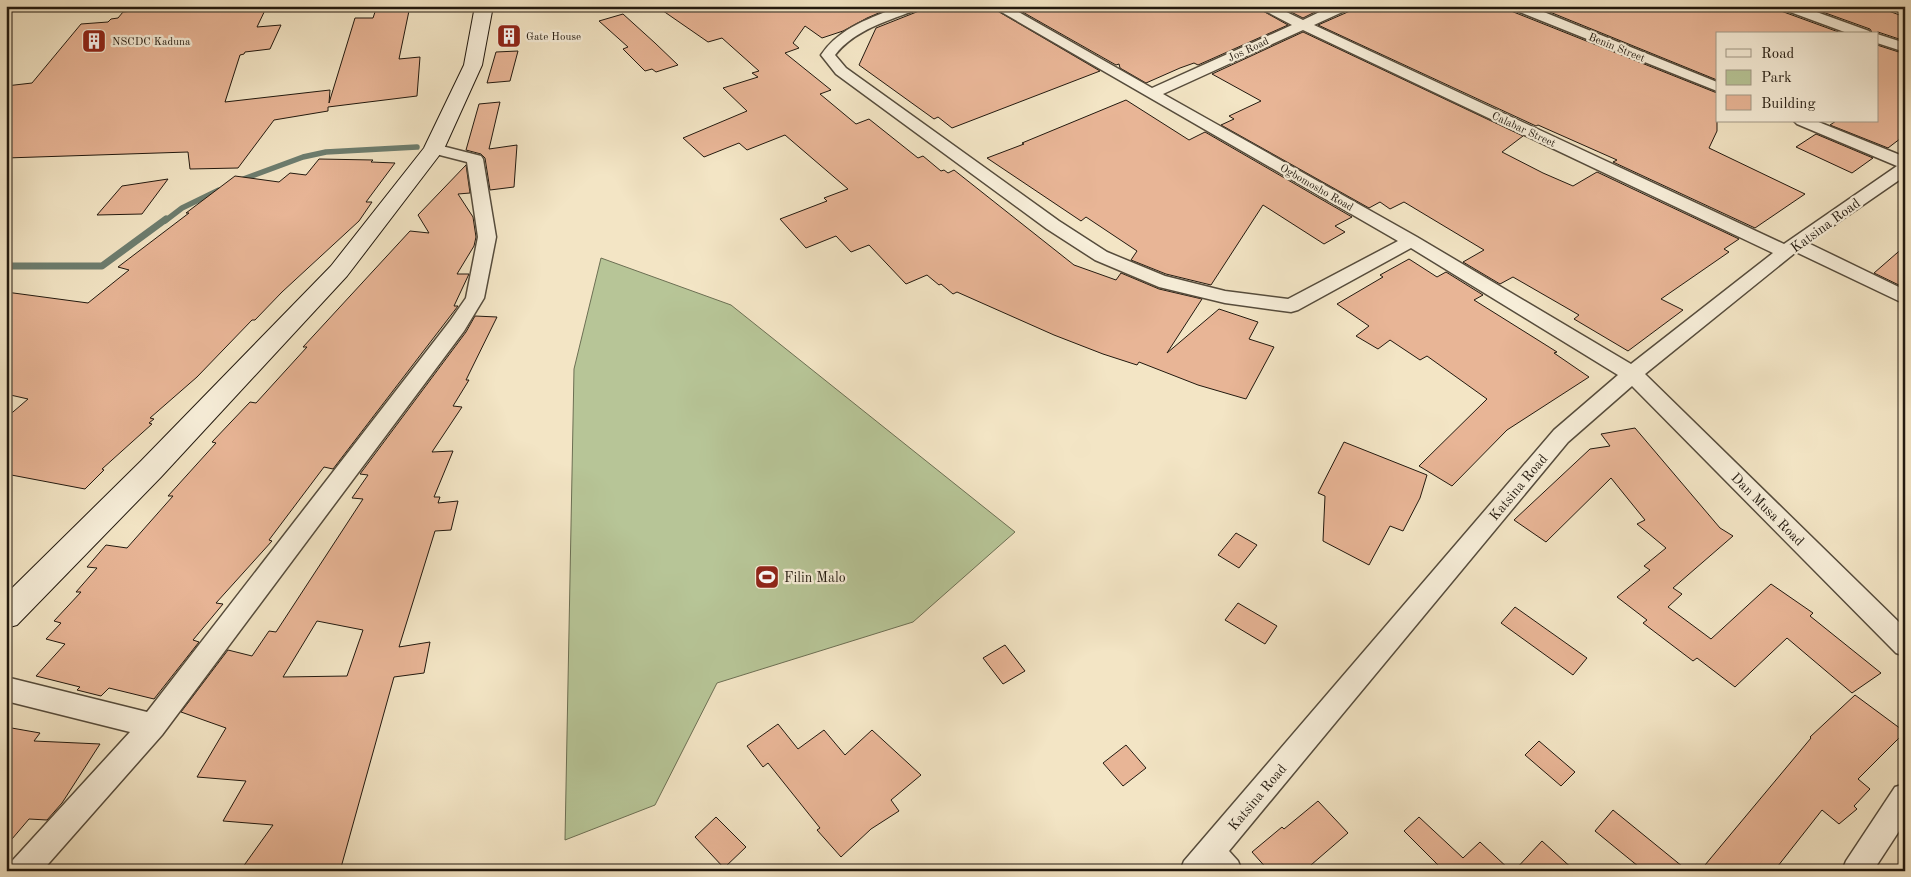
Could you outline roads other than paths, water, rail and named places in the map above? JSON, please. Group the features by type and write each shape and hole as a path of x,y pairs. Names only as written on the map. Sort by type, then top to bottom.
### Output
{"street":[{"path":"6,615 151,469 339,270 434,150 473,65 484,6"},
{"path":"913,6 850,34 833,47 828,55 841,71 1053,225 1102,256 1159,281 1226,297 1291,306 1411,241"},
{"name":"Ogbomosho Road","path":"998,6 1411,241 1632,374"},
{"name":"Calabar Street","path":"1263,6 1790,248 1905,298"},
{"name":"Jos Road","path":"1153,93 1344,6"},
{"name":"Benin Street","path":"1517,6 1716,87"},
{"path":"1787,6 1858,32"},
{"path":"1878,38 1905,48"},
{"path":"1804,122 1905,163"},
{"path":"22,871 153,726 457,326 475,298 487,237 475,159 434,150"},
{"name":"Katsina Road","path":"1211,865 1561,436 1632,374 1790,248 1905,168"},
{"name":"Dan Musa Road","path":"1632,374 1905,645"},
{"path":"6,690 153,726"},
{"path":"1856,871 1905,797"}],"waterway":[{"path":"238,181 303,157 326,152 417,147"},
{"path":"165,221 182,208 219,190"},
{"path":"6,266 102,266 166,219"}],"place":[{"name":"Gate House","path":"509,36"},
{"name":"NSCDC Kaduna","path":"94,41"},
{"name":"Filin Malo","path":"767,577"}]}
